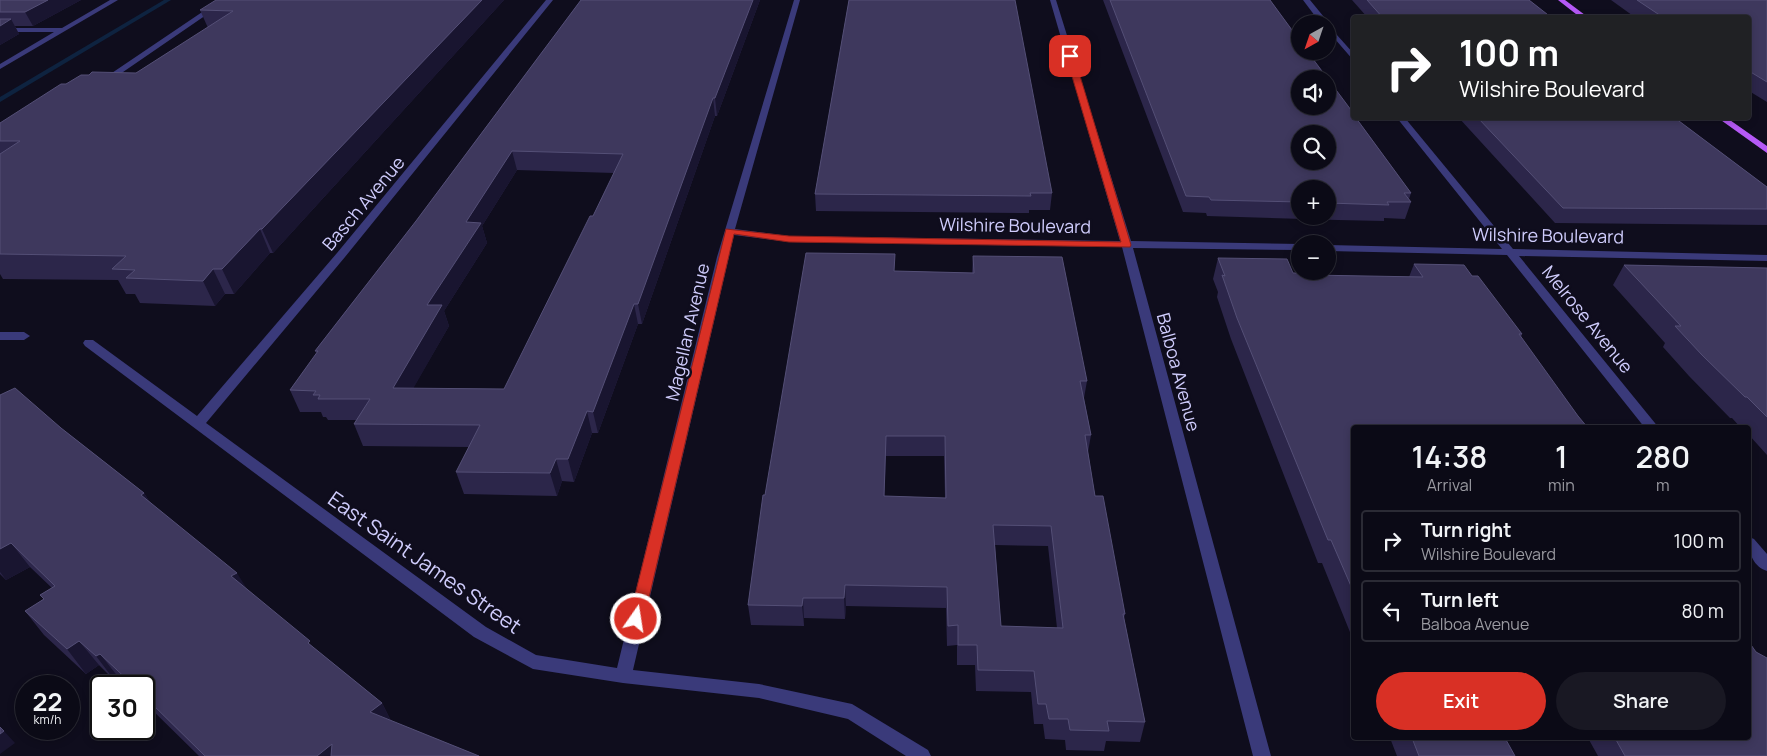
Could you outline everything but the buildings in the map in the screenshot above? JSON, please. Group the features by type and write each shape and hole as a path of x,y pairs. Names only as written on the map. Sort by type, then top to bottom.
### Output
{"main road":[{"path":"1561,0 1582,15"},
{"path":"1725,120 1767,150"}],"street":[{"path":"0,67 115,0"},
{"path":"99,82 107,80 225,0"},
{"name":"Basch Avenue","path":"197,424 347,248 550,0"},
{"name":"Magellan Avenue","path":"623,676 730,231 797,0"},
{"name":"Balboa Avenue","path":"1053,0 1126,245 1262,756"},
{"path":"1306,0 1318,15"},
{"path":"0,30 62,30"},
{"path":"1336,37 1351,56"},
{"name":"Melrose Avenue","path":"1403,120 1652,425"},
{"name":"Wilshire Boulevard","path":"730,231 789,239 1291,247"},
{"name":"Wilshire Boulevard","path":"1336,248 1767,258"},
{"path":"0,336 24,336"},
{"name":"East Saint James Street","path":"89,343 480,632 533,662 623,676 759,691 852,712 922,756"},
{"path":"1751,545 1767,565"}],"waterway":[{"path":"0,100 168,0"}],"route":[{"path":"636,619 722,257 730,231 789,239 1126,245 1070,56"}]}
